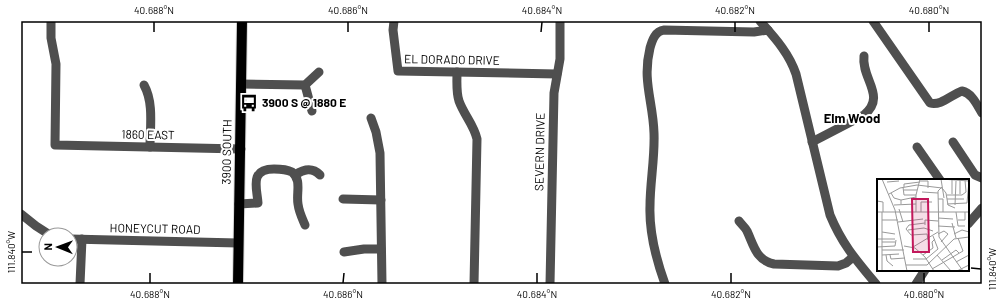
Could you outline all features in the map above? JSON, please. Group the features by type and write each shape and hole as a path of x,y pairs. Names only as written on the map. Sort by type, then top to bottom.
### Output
{"main road":[{"name":"3900 SOUTH","path":"238,284 242,21"}],"street":[{"name":"1860 EAST","path":"51,21 51,38 56,64 55,145 241,149"},
{"name":"EL DORADO DRIVE","path":"394,21 393,30 398,72 557,74"},
{"name":"SEVERN DRIVE","path":"550,284 554,93 560,59 560,21"},
{"path":"760,21 779,42 793,64 830,215 836,231 853,257 876,284"},
{"path":"873,21 930,103 935,105 962,91 967,92 982,113"},
{"path":"665,284 654,249 651,226 650,207 654,131 646,71 652,42 659,32 664,30 754,32 768,30"},
{"path":"812,142 871,110 874,103 874,96 864,68 864,56"},
{"path":"241,84 305,85 319,72"},
{"path":"457,72 459,102 473,126 477,139 474,284"},
{"path":"144,85 150,101 150,147"},
{"path":"305,85 312,111"},
{"path":"371,118 379,146 382,284"},
{"path":"953,142 975,175 982,178"},
{"path":"917,147 939,179"},
{"path":"239,204 258,203 255,183 259,174 264,170 288,170 295,175 298,184 298,208 305,225"},
{"path":"295,175 307,170 315,171 320,175"},
{"path":"343,199 381,200"},
{"path":"969,222 982,208"},
{"path":"21,214 38,227"},
{"path":"739,221 746,230 758,256 769,263 838,266 846,263 853,257"},
{"name":"HONEYCUT ROAD","path":"78,240 238,243"},
{"path":"80,284 82,240"},
{"path":"344,252 364,249 381,249"},
{"path":"916,284 924,271"}],"place":[{"name":"3900 S @ 1880 E","path":"249,103"}],"district":[{"name":"Elm Wood","path":"852,118"}]}
